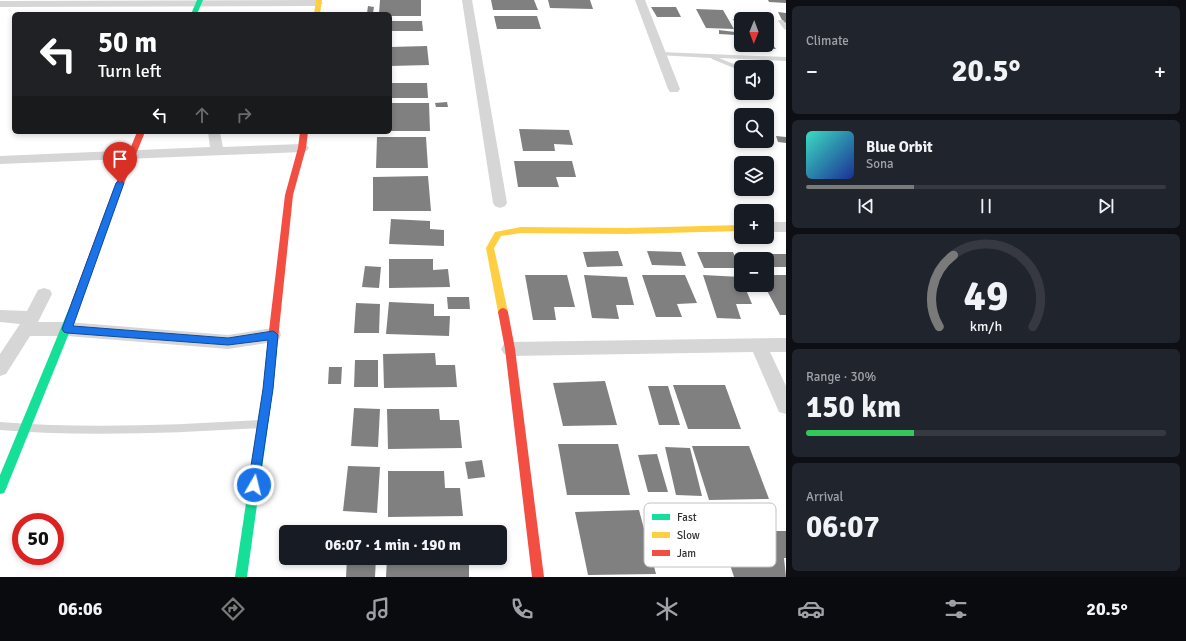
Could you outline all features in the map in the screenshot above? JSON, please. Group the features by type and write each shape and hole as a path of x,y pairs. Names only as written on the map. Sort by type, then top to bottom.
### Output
{"main road":[{"path":"195,12 199,2"},
{"path":"317,12 318,2"},
{"path":"0,489 67,329 115,196 140,134"},
{"path":"241,577 263,424 289,195 302,148 304,134"},
{"path":"538,577 510,349 490,248 498,234 521,230 626,231 734,228"}],"street":[{"path":"467,0 500,203"},
{"path":"640,0 674,90"},
{"path":"0,4 318,2"},
{"path":"215,12 224,3"},
{"path":"214,134 217,150"},
{"path":"0,160 131,156 217,150 302,148"},
{"path":"774,228 786,227"},
{"path":"0,369 29,324 44,294"},
{"path":"0,316 29,324 67,329 228,342 273,335"},
{"path":"510,349 786,345"},
{"path":"758,346 786,406"}],"lane":[{"path":"782,21 786,28"},
{"path":"660,54 786,59"},
{"path":"708,56 734,66"},
{"path":"0,426 25,429 146,431 263,424"}],"building":[{"path":"380,0 421,0 421,16 392,16 392,12 379,12"},
{"path":"491,0 534,0 538,10 493,10"},
{"path":"548,0 590,0 593,9 550,8"},
{"path":"768,0 786,0 786,3 769,2"},
{"path":"368,6 374,7 373,12 367,12"},
{"path":"651,7 676,7 681,17 657,17"},
{"path":"696,9 723,10 734,29 706,28"},
{"path":"778,12 786,13 786,23 783,22"},
{"path":"494,16 537,16 541,29 497,29"},
{"path":"392,21 422,21 423,31 392,31"},
{"path":"719,30 734,32 734,35 719,34"},
{"path":"427,46 429,65 392,66 392,47"},
{"path":"392,83 427,83 428,98 392,98"},
{"path":"447,102 448,107 436,107 435,103"},
{"path":"392,103 429,103 430,131 392,131"},
{"path":"519,129 569,130 573,145 554,144 555,151 523,151"},
{"path":"776,136 786,137 786,143 778,142"},
{"path":"377,137 426,137 428,168 376,168"},
{"path":"514,161 572,161 576,177 556,177 559,187 518,187"},
{"path":"428,176 431,211 373,211 373,177"},
{"path":"391,219 430,221 430,229 444,230 444,246 389,244"},
{"path":"618,251 623,266 587,267 583,252"},
{"path":"647,251 681,252 686,266 652,265"},
{"path":"697,252 733,252 734,268 704,268"},
{"path":"774,254 786,254 786,267 774,267"},
{"path":"389,259 433,259 433,270 448,269 450,287 389,288"},
{"path":"365,266 381,267 379,288 362,287"},
{"path":"525,275 567,275 575,307 554,307 556,320 533,320"},
{"path":"584,275 627,277 634,305 616,305 619,319 592,318"},
{"path":"642,275 685,275 697,303 677,304 682,317 656,317"},
{"path":"703,275 734,277 734,292 747,292 752,304 736,304 741,319 717,318"},
{"path":"774,275 786,275 786,315 780,315 768,292 774,292"},
{"path":"447,297 469,297 470,309 448,309"},
{"path":"389,302 434,304 434,316 450,316 449,336 386,334"},
{"path":"356,303 380,304 379,333 354,333"},
{"path":"435,353 436,365 455,365 457,387 384,388 383,354"},
{"path":"355,360 378,360 378,387 354,387"},
{"path":"329,367 342,367 341,384 328,384"},
{"path":"605,381 617,425 563,426 553,383"},
{"path":"673,385 725,385 741,429 688,429"},
{"path":"648,386 668,386 680,425 659,425"},
{"path":"354,408 380,409 378,447 351,446"},
{"path":"387,409 439,409 440,420 459,420 462,448 388,449"},
{"path":"558,444 618,444 630,495 567,495"},
{"path":"692,446 749,446 769,499 709,500"},
{"path":"665,447 690,448 702,496 676,495"},
{"path":"657,454 668,492 648,492 638,455"},
{"path":"482,460 485,477 468,479 465,462"},
{"path":"348,466 380,467 377,513 343,511"},
{"path":"388,471 444,471 445,488 460,488 463,516 388,517"},
{"path":"639,510 644,529 644,567 654,567 656,574 588,575 575,512"},
{"path":"776,531 786,531 786,558 784,558 786,577 734,577 731,567 776,567"},
{"path":"347,565 376,565 375,577 346,577"},
{"path":"387,565 469,565 469,577 386,577"}],"traffic: fast":[{"path":"195,12 200,0"},
{"path":"0,489 75,306"},
{"path":"241,577 268,389 273,339"}],"traffic: slow":[{"path":"317,12 319,0"},
{"path":"503,312 490,248 498,234 521,230 626,231 734,228"}],"traffic: jam":[{"path":"75,306 115,196 140,134"},
{"path":"273,339 289,195 302,148 304,134"},
{"path":"503,312 510,349 538,577"}],"route":[{"path":"120,183 67,329 228,342 273,335 268,389 254,485"}]}
